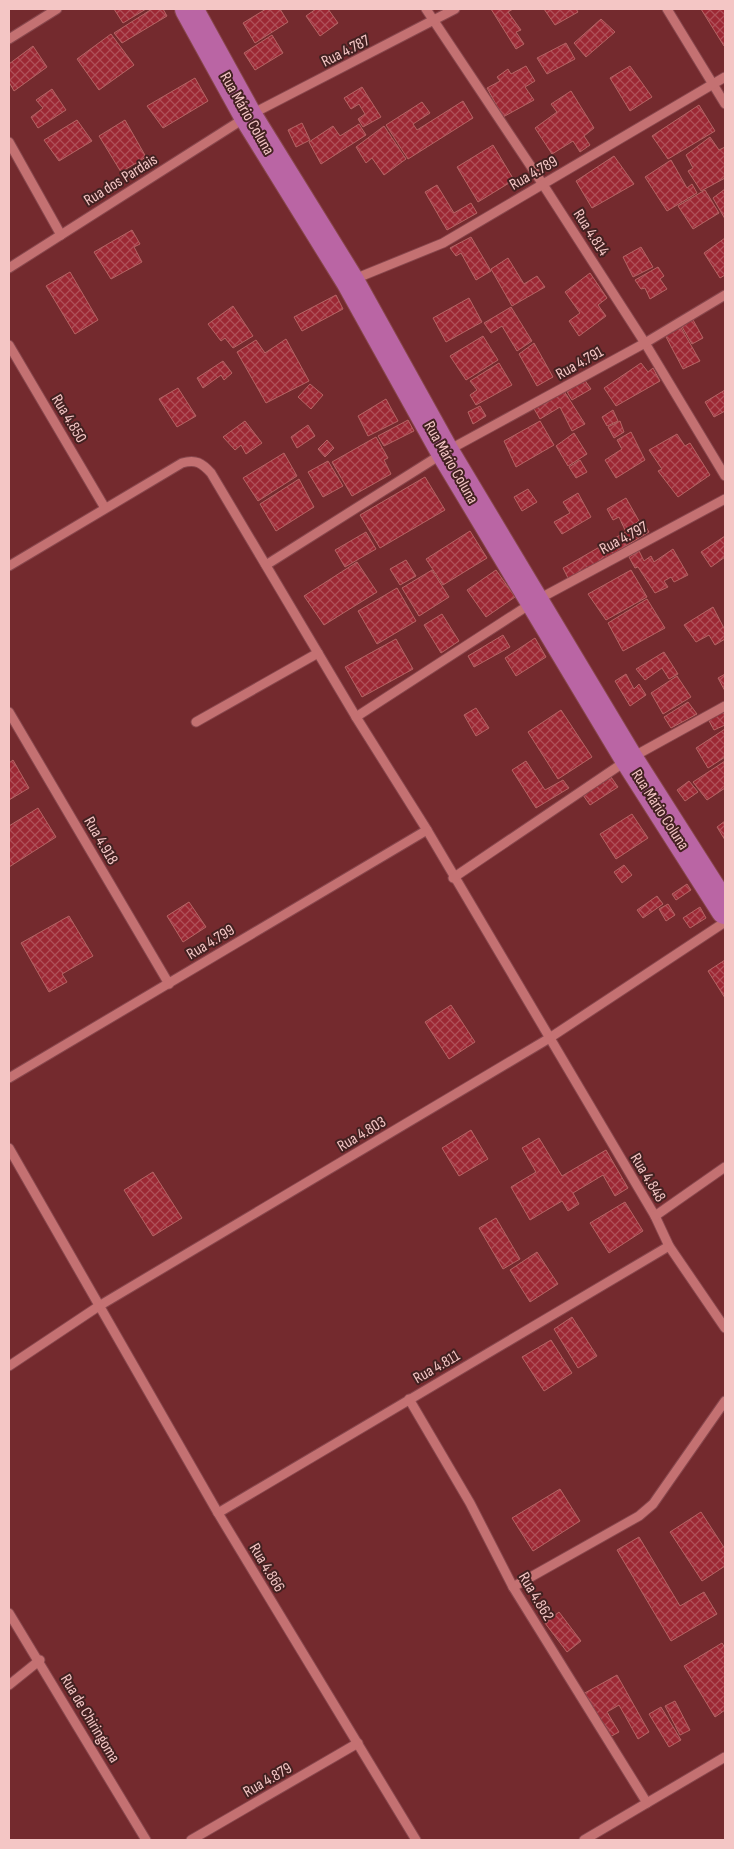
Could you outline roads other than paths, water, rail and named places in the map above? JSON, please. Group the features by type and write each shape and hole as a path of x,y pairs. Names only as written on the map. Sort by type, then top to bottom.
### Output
{"main road":[{"name":"Rua Mário Coluna","path":"189,9 248,116 350,281 445,452 629,759 725,910"}],"street":[{"path":"9,39 57,9"},
{"name":"Rua 4.814","path":"426,9 542,183 645,343 725,476"},
{"name":"Rua 4.787","path":"248,116 455,9"},
{"path":"667,9 725,104"},
{"name":"Rua 4.789","path":"350,281 443,243 725,77"},
{"name":"Rua dos Pardais","path":"9,268 248,116"},
{"path":"9,142 61,235"},
{"name":"Rua 4.791","path":"266,565 445,452 645,343 725,294"},
{"name":"Rua 4.850","path":"9,345 105,508"},
{"name":"Rua 4.848","path":"105,508 182,464 197,461 211,473 356,717 427,830 453,878 548,1039 655,1216 669,1246 725,1328"},
{"name":"Rua 4.797","path":"356,717 535,601 725,499"},
{"path":"9,566 105,508"},
{"path":"196,722 318,653"},
{"path":"453,878 629,759 725,706"},
{"name":"Rua 4.918","path":"9,712 169,984"},
{"name":"Rua 4.799","path":"9,1078 427,830"},
{"name":"Rua 4.803","path":"9,1366 99,1306 548,1039 725,922"},
{"name":"Rua 4.866","path":"9,1148 218,1513 416,1840"},
{"path":"655,1216 725,1168"},
{"name":"Rua 4.811","path":"218,1513 669,1246"},
{"name":"Rua 4.862","path":"409,1399 470,1503 513,1587 647,1803"},
{"path":"513,1587 639,1516 652,1504 725,1401"},
{"name":"Rua de Chiringoma","path":"9,1613 40,1660 146,1840"},
{"path":"9,1685 40,1660"},
{"name":"Rua 4.879","path":"191,1840 358,1743"},
{"path":"584,1840 725,1757"}]}
